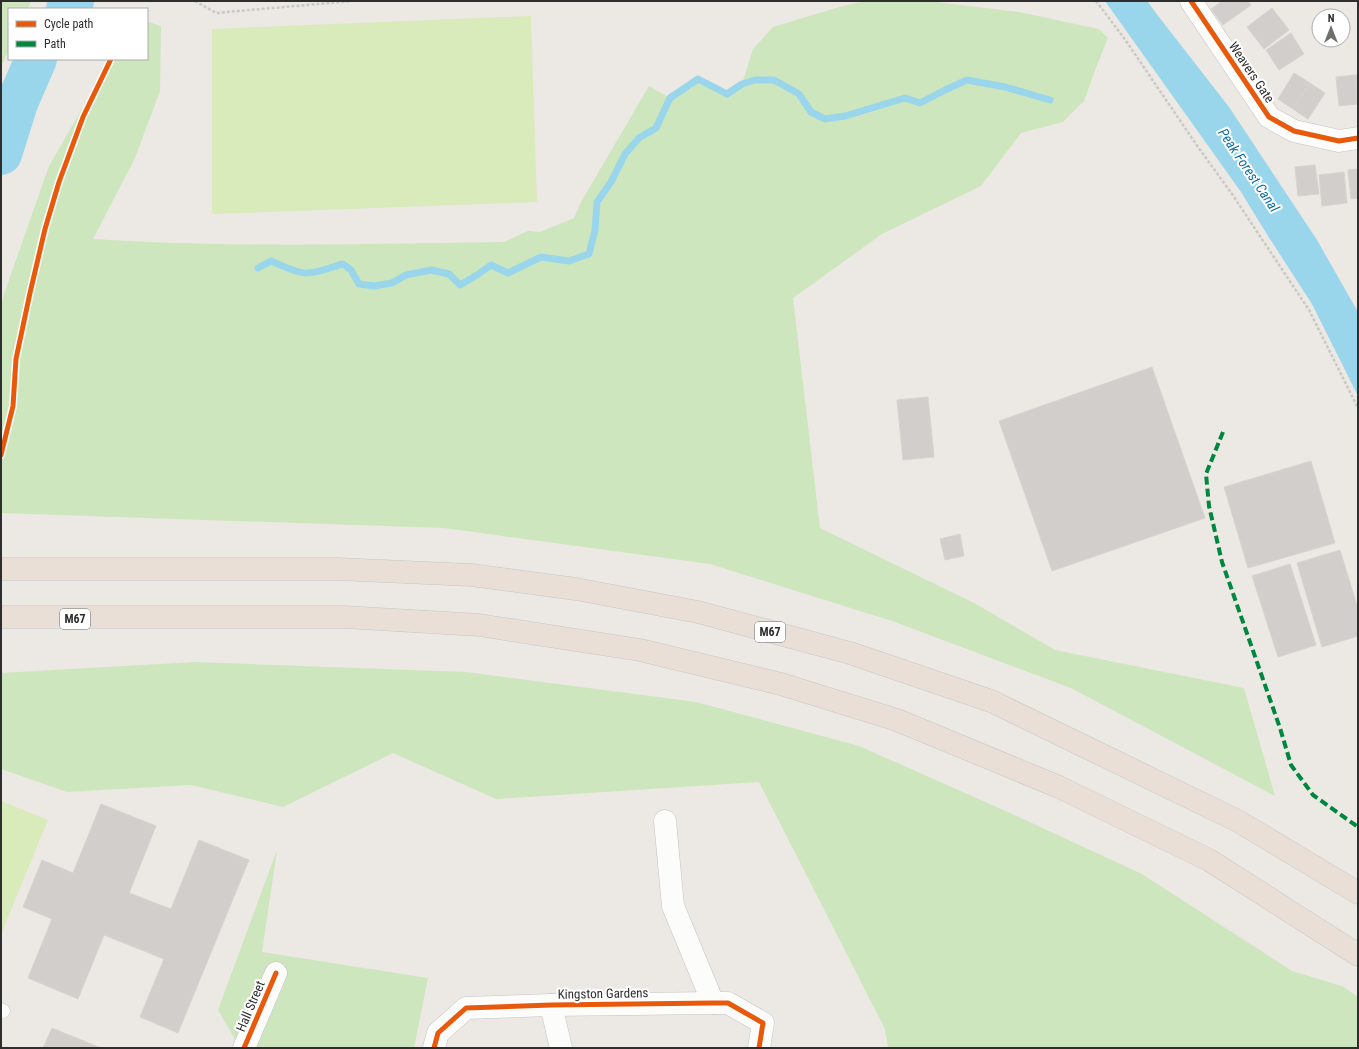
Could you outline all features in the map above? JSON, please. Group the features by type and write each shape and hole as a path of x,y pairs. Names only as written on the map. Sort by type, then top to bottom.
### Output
{"highway":[{"name":"M67","path":"1,565 130,569"},
{"name":"M67","path":"1,569 338,569 471,575 576,588 698,612 850,653 991,701 1238,821 1358,893"},
{"name":"M67","path":"1,617 345,617 479,625 640,650 780,684 897,720 1059,787 1208,860 1358,954"},
{"name":"M67","path":"1,622 149,617"}],"street":[{"name":"Weavers Gate","path":"1190,1 1269,117 1294,131 1339,141 1358,138"},
{"path":"665,821 673,906 713,1003"},
{"name":"Hall Street","path":"244,1048 276,973"},
{"name":"Kingston Gardens","path":"434,1048 438,1033 466,1008 551,1005 728,1003 763,1023 759,1048"},
{"name":"Kingston Gardens","path":"551,1005 561,1048"}],"path":[{"path":"196,1 216,13 352,1"},
{"path":"1096,1 1124,38 1198,147 1232,194 1265,246 1309,310 1358,408"}],"green space":[{"path":"1,1 31,1 28,8 8,8 8,52 1,67"},
{"path":"864,1 928,1 1019,12 1099,29 1108,38 1084,101 1063,122 1021,133 981,186 882,234 793,298 820,528 976,604 1055,650 1244,688 1275,796 1071,688 895,622 710,564 444,528 1,513 1,307 4,294 49,166 109,62 111,60 148,60 149,22 161,26 160,91 135,158 93,239 196,244 504,242 528,231 540,232 574,218 581,202 649,86 670,98 698,79 727,94 742,84 753,49 773,27"},
{"path":"531,16 537,202 212,214 212,29"},
{"path":"195,662 466,672 696,702 859,746 1008,812 1142,874 1292,971 1342,986 1358,997 1358,1048 888,1048 885,1029 759,782 496,799 393,753 283,807 191,785 67,792 1,769 1,673"},
{"path":"1,801 48,820 1,934"},
{"path":"277,850 262,952 428,978 414,1048 240,1048 218,1010"}],"water":[{"name":"Peak Forest Canal","path":"1105,1 1147,1 1229,107 1317,240 1358,312 1358,396 1312,304 1241,192"}],"building":[{"path":"1222,1 1248,1 1251,5 1223,25 1211,9"},
{"path":"1272,8 1289,30 1264,49 1247,27"},
{"path":"1291,33 1304,54 1279,70 1266,50"},
{"path":"1294,73 1310,83 1293,109 1278,99"},
{"path":"1355,75 1358,75 1358,104 1357,104"},
{"path":"1355,75 1357,104 1339,106 1336,77"},
{"path":"1310,83 1325,93 1308,119 1293,109"},
{"path":"1315,165 1319,194 1298,196 1295,167"},
{"path":"1358,169 1358,198 1351,199 1348,170"},
{"path":"1344,172 1347,203 1322,206 1319,175"},
{"path":"1152,367 1205,518 1052,571 999,421"},
{"path":"928,397 934,457 903,460 897,400"},
{"path":"1311,461 1335,543 1248,568 1224,487"},
{"path":"960,534 964,556 945,560 940,539"},
{"path":"1340,550 1358,609 1358,636 1322,647 1297,563"},
{"path":"1290,564 1316,645 1278,657 1252,576"},
{"path":"101,804 156,826 129,893 171,909 199,840 249,860 178,1033 140,1017 164,959 104,935 78,999 28,978 52,919 23,907 42,860 73,873"},
{"path":"52,1028 101,1048 43,1048"}],"waterway":[{"path":"68,8 73,1"},
{"path":"1,154 17,103 36,60"},
{"path":"258,268 271,261 302,273 311,273 343,264 351,270 359,284 374,286 392,283 406,275 431,270 449,274 460,285 491,265 508,273 541,257 569,261 589,254 595,230 597,202 611,182 625,154 639,138 656,128 670,98 698,79 727,94 742,84 755,80 774,80 799,94 811,112 825,119 845,116 905,98 920,103 967,80 1005,87 1050,100"}],"marked path":[{"path":"1223,432 1206,474 1209,506 1222,562 1280,728 1291,765 1313,795 1358,827"}],"cycle path":[{"path":"1191,1 1269,117 1294,131 1339,141 1358,138"},
{"path":"1,455 13,406 16,359 45,229 59,182 83,117 111,60"},
{"path":"244,1048 276,973"},
{"path":"434,1048 438,1033 466,1008 551,1005 713,1003 728,1003 763,1023 759,1048"}]}
